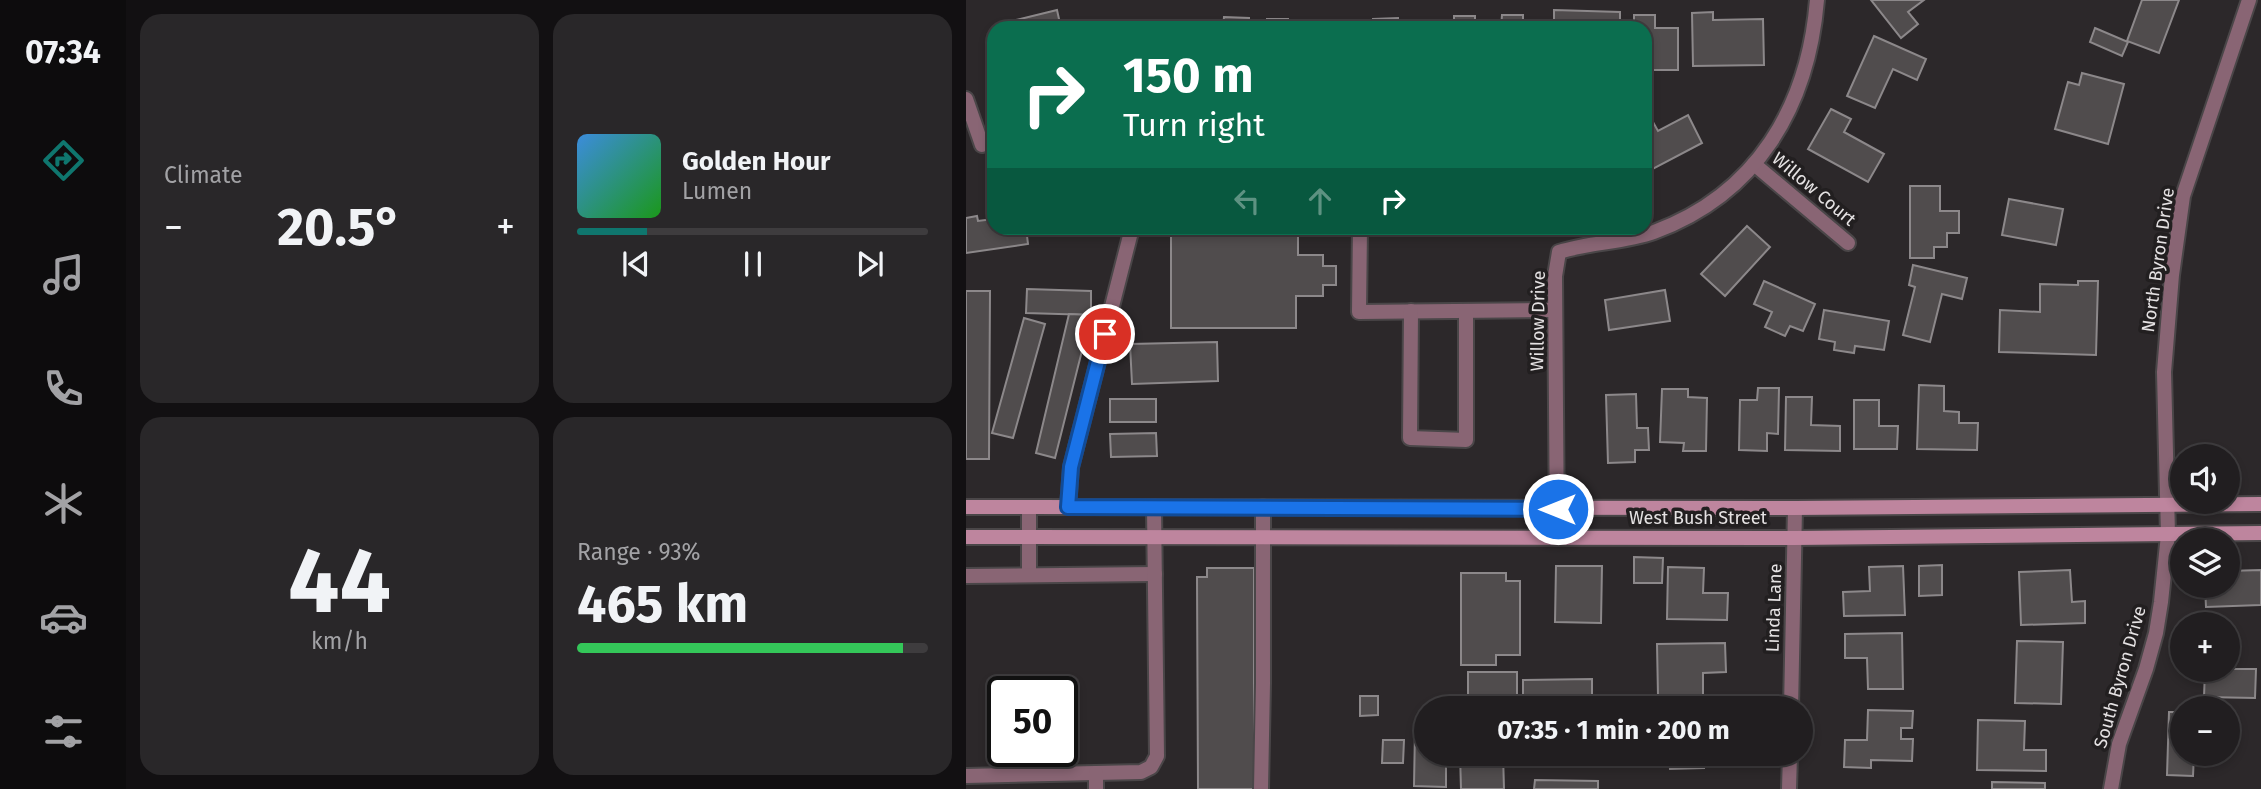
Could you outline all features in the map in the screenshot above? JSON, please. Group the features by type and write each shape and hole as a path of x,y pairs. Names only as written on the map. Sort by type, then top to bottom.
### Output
{"main road":[{"name":"West Bush Street","path":"966,507 1558,509 2261,505"},
{"name":"West Bush Street","path":"966,537 1795,538 2261,533"}],"street":[{"name":"Willow Drive","path":"1652,233 1700,211 1720,198 1772,142 1804,72 1814,31 1817,0"},
{"name":"North Byron Drive","path":"2168,534 2164,372 2172,275 2183,197 2249,0"},
{"path":"966,99 982,145"},
{"name":"Willow Court","path":"1754,164 1848,243"},
{"path":"1068,507 1071,467 1130,235"},
{"path":"1360,235 1359,312 1555,310"},
{"name":"Willow Drive","path":"1558,538 1555,276 1559,252 1582,245 1615,243 1645,235"},
{"path":"1411,311 1410,438 1466,440 1466,310"},
{"path":"1028,507 1029,575"},
{"path":"966,776 1141,772 1151,767 1157,756 1154,507"},
{"path":"1261,789 1262,508"},
{"name":"Linda Lane","path":"1791,696 1795,508"},
{"name":"South Byron Drive","path":"2111,789 2125,723 2146,669 2156,633 2168,534"},
{"path":"966,576 1155,574"},
{"path":"1789,789 1790,766"},
{"path":"1096,773 1096,789"}],"building":[{"path":"1871,0 1924,0 1908,12 1918,24 1901,38"},
{"path":"2142,0 2179,0 2159,53 2127,41"},
{"path":"1057,10 1059,21 1016,21"},
{"path":"1554,10 1620,12 1620,21 1554,21"},
{"path":"1713,12 1713,20 1763,19 1764,65 1693,66 1692,13"},
{"path":"1502,15 1523,15 1523,21 1502,21"},
{"path":"1634,15 1655,15 1655,28 1678,28 1678,70 1652,70 1652,21 1634,21"},
{"path":"1454,16 1475,16 1475,21 1454,21"},
{"path":"1224,17 1249,18 1249,21 1224,21"},
{"path":"1398,18 1398,21 1373,21"},
{"path":"1267,19 1288,19 1288,21"},
{"path":"1138,20 1193,20 1193,21"},
{"path":"2095,28 2128,42 2122,56 2090,42"},
{"path":"1874,36 1926,59 1917,80 1893,69 1875,108 1847,96"},
{"path":"2082,73 2124,84 2108,144 2055,129 2068,82 2079,85"},
{"path":"1831,109 1851,119 1844,132 1884,154 1868,182 1808,149"},
{"path":"1688,115 1702,143 1652,169 1652,122 1658,131"},
{"path":"1910,186 1940,186 1940,211 1959,211 1959,233 1947,233 1947,247 1934,247 1934,258 1910,258"},
{"path":"2009,199 2063,209 2056,245 2002,235"},
{"path":"977,216 978,221 987,220 987,235 1027,235 1028,244 966,253 966,218"},
{"path":"1747,226 1770,247 1725,296 1701,274"},
{"path":"1171,235 1298,235 1298,255 1323,255 1323,266 1336,266 1336,285 1323,285 1323,296 1296,296 1296,328 1171,328"},
{"path":"1913,265 1967,278 1962,299 1942,294 1930,342 1903,335 1915,287 1909,285"},
{"path":"1764,281 1815,304 1803,331 1790,326 1785,336 1765,327 1772,312 1754,304"},
{"path":"2078,281 2098,281 2096,355 1999,352 2000,310 2040,312 2040,284 2078,285"},
{"path":"1027,289 1091,291 1091,315 1026,313"},
{"path":"1665,290 1670,321 1609,330 1605,300"},
{"path":"966,291 990,291 989,459 966,459"},
{"path":"1824,310 1889,321 1884,350 1855,346 1854,353 1834,350 1835,342 1819,339"},
{"path":"1069,314 1091,315 1055,458 1036,453"},
{"path":"1024,318 1045,324 1013,438 992,433"},
{"path":"1217,342 1218,381 1132,384 1130,344"},
{"path":"1919,385 1944,386 1944,411 1959,412 1959,423 1978,423 1977,450 1917,449"},
{"path":"1758,388 1779,388 1778,434 1767,433 1767,451 1739,450 1740,400 1757,400"},
{"path":"1662,389 1688,389 1688,397 1707,398 1706,451 1683,451 1684,443 1660,442"},
{"path":"1636,394 1637,428 1648,428 1649,450 1635,450 1635,462 1608,463 1606,395"},
{"path":"1786,397 1812,397 1811,425 1840,426 1840,451 1785,450"},
{"path":"1110,399 1156,399 1156,422 1110,422"},
{"path":"1854,400 1879,400 1879,426 1898,426 1897,449 1854,449"},
{"path":"1156,433 1157,456 1111,457 1110,434"},
{"path":"1634,557 1663,558 1662,583 1634,583"},
{"path":"1942,565 1942,595 1919,596 1919,566"},
{"path":"1556,566 1602,566 1601,623 1555,622"},
{"path":"1903,566 1905,615 1844,616 1843,592 1870,591 1869,567"},
{"path":"1668,567 1704,568 1703,593 1728,593 1727,620 1667,619"},
{"path":"1207,568 1254,568 1254,789 1198,789 1197,577 1207,577"},
{"path":"2070,570 2072,602 2085,601 2085,623 2021,625 2019,572"},
{"path":"2261,570 2261,605 2206,607 2206,598 2240,598 2240,571"},
{"path":"1461,573 1506,573 1506,581 1520,581 1520,655 1496,655 1496,665 1461,665"},
{"path":"1902,633 1903,689 1868,689 1867,658 1845,658 1845,634"},
{"path":"2017,641 2063,642 2061,704 2015,703"},
{"path":"1725,643 1726,672 1703,673 1703,695 1658,696 1657,644"},
{"path":"2240,669 2256,669 2255,698 2204,696 2205,682 2240,682"},
{"path":"1468,672 1517,672 1517,696 1468,696"},
{"path":"1592,679 1592,696 1523,696 1523,680"},
{"path":"1360,696 1378,696 1378,715 1360,716"},
{"path":"1868,710 1913,711 1912,728 1901,728 1901,739 1913,739 1912,761 1871,760 1871,768 1844,767 1845,740 1867,740"},
{"path":"2170,712 2170,766 2193,766 2193,776 2167,775"},
{"path":"1978,720 2025,721 2024,750 2046,750 2046,771 1977,770"},
{"path":"1383,740 1404,740 1403,763 1382,763"},
{"path":"1414,766 1446,766 1446,787 1414,786"},
{"path":"1460,766 1503,766 1504,789 1461,789"},
{"path":"1670,766 1704,768 1670,769"},
{"path":"1535,780 1598,781 1598,789 1534,789"},
{"path":"1992,782 2045,783 2045,789 1992,789"}],"route":[{"path":"1105,334 1071,467 1068,507 1558,509"}]}
